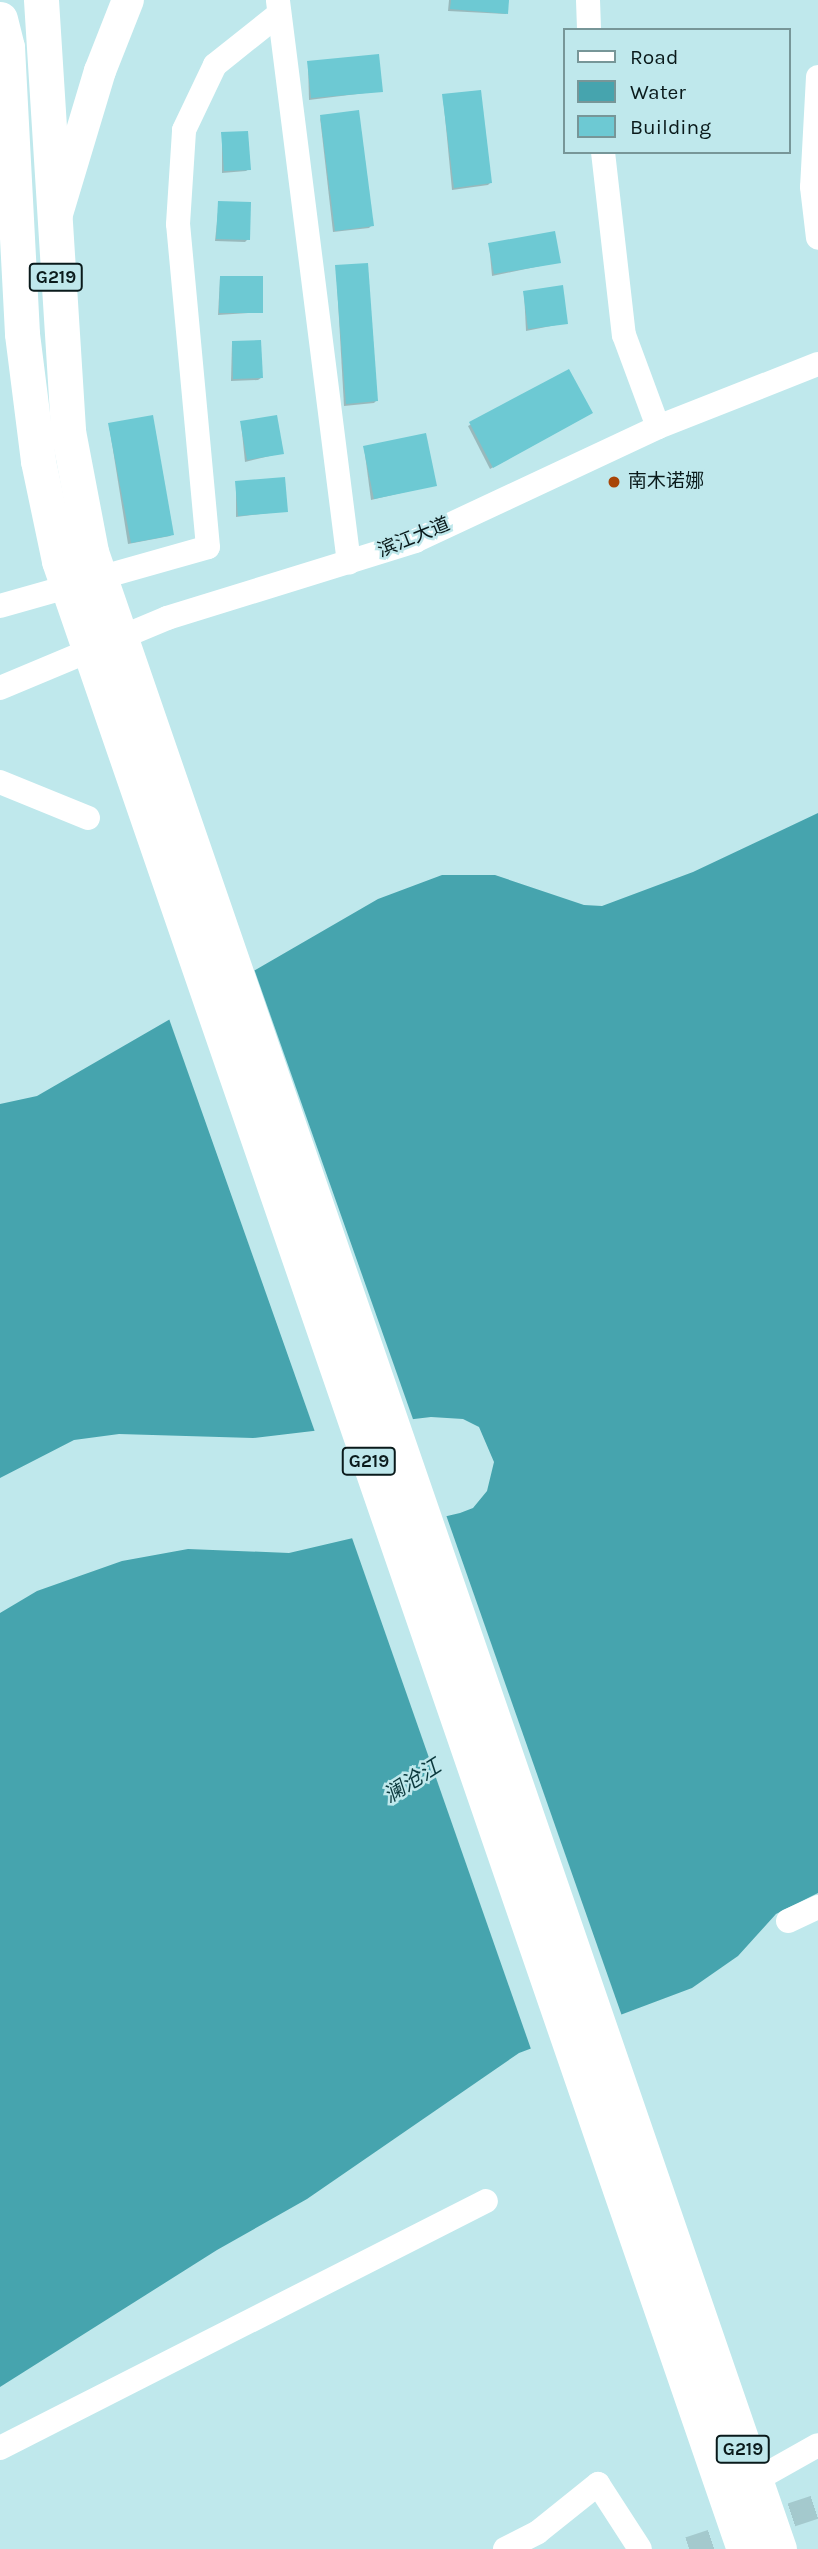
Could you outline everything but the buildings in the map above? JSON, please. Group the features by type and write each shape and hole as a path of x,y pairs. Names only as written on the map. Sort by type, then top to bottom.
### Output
{"highway":[{"name":"G219","path":"41,0 47,40 53,229 75,556"},
{"name":"G219","path":"0,18 7,60 22,334 38,461 75,556 694,2354 744,2549"},
{"name":"G219","path":"694,2354 754,2481 779,2549"}],"main road":[{"path":"53,229 100,71 128,0"}],"street":[{"path":"588,0 589,28"},
{"path":"278,7 349,563"},
{"path":"0,606 208,547 178,224 184,130 215,65 278,7"},
{"path":"818,77 812,187 818,238"},
{"path":"603,154 624,335 658,427"},
{"name":"滨江大道","path":"0,688 167,618 415,541 658,427 818,364"},
{"path":"0,782 88,818"},
{"path":"788,1921 818,1907"},
{"path":"0,2448 486,2201"},
{"path":"754,2481 818,2445"},
{"path":"505,2549 538,2532 598,2484 640,2549"}],"water":[{"name":"澜沧江","path":"818,813 818,1893 776,1914 738,1956 692,1988 519,2053 307,2199 217,2250 0,2387 0,1613 37,1591 122,1561 188,1549 289,1553 460,1513 473,1508 487,1491 494,1462 479,1427 463,1419 431,1417 253,1438 119,1434 74,1440 0,1478 0,1104 37,1096 378,899 442,875 495,875 584,905 602,906 693,872"}],"pier":[{"path":"253,966 414,1422 315,1432 167,1013"},
{"path":"445,1512 623,2019 532,2052 351,1535"}],"tunnel":[{"path":"689,2549 818,2506"}],"place":[{"name":"南木诺娜","path":"614,482"}]}
